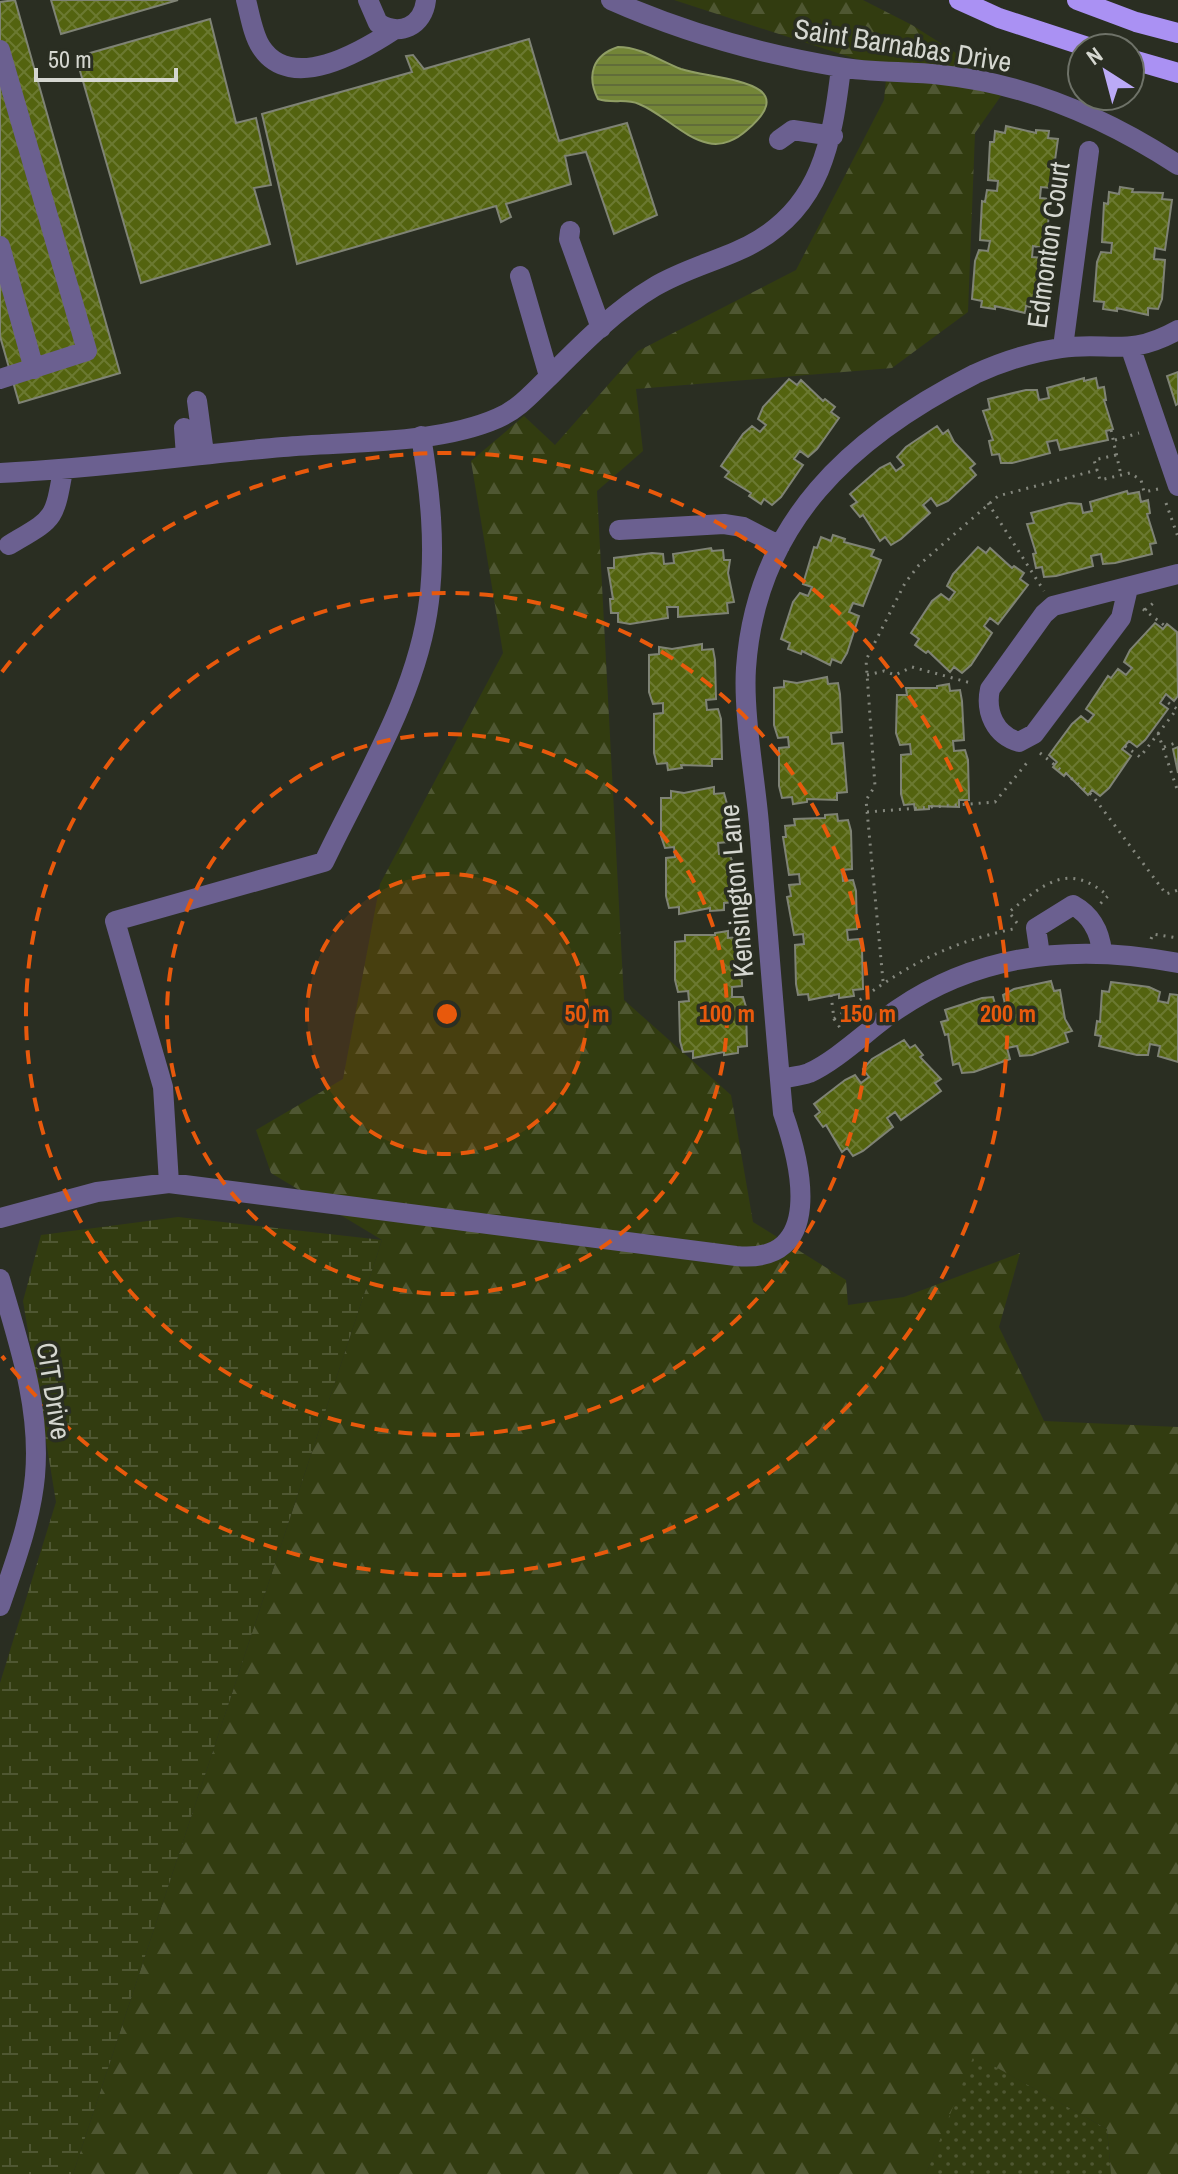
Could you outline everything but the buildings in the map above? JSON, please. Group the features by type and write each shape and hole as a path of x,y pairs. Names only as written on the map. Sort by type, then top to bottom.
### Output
{"main road":[{"path":"959,0 999,18 1066,40"},
{"path":"1077,0 1136,22 1178,33"},
{"path":"1146,64 1178,73"}],"street":[{"path":"246,0 260,46 281,65 295,67 335,63 358,54 394,30 404,29 420,18 426,0"},
{"path":"368,0 372,16 378,23 394,30"},
{"name":"Saint Barnabas Drive","path":"611,0 686,30 841,68 945,75 1036,94 1097,117 1178,165"},
{"path":"0,50 87,351 0,379"},
{"path":"0,473 63,470 195,455 421,436 497,419 519,407 601,328 655,286 749,245 777,227 810,192 833,136 841,68"},
{"path":"779,140 793,130 833,136"},
{"name":"Edmonton Court","path":"1063,347 1089,151"},
{"path":"570,231 569,239 601,328"},
{"path":"0,246 34,369"},
{"path":"520,276 549,376"},
{"name":"Kensington Lane","path":"0,1218 97,1192 169,1183 753,1258 766,1255 787,1240 799,1219 798,1156 783,1113 746,670 760,596 780,546 832,472 870,437 913,406 979,372 1063,347 1131,349 1178,330"},
{"path":"1131,349 1157,426 1168,491"},
{"path":"195,455 197,401"},
{"path":"184,428 195,455"},
{"path":"169,1183 163,1087 115,921 324,862 392,722 412,672 429,603 433,526 421,436"},
{"path":"9,545 48,522 56,512 63,470"},
{"path":"619,530 724,524 743,527 780,546"},
{"path":"1127,592 1121,618 1034,734 1019,742 1007,739 991,718 987,703 990,689 1044,614 1053,606 1127,592 1178,574"},
{"path":"1040,955 1036,928 1073,905 1084,911 1101,936 1102,952"},
{"path":"780,1079 810,1073 937,986 974,969 1040,955 1102,952 1178,963"},
{"name":"CIT Drive","path":"0,1279 28,1374 36,1449 35,1479 25,1526 0,1606"}],"path":[{"path":"1114,441 1157,426"},
{"path":"1111,430 1121,475"},
{"path":"1116,455 1094,460 1100,480 1137,475 1144,492 1168,491 1178,537"},
{"path":"883,981 866,800 875,786 866,660 905,583 919,565 988,503 1024,487 1097,470"},
{"path":"988,503 1053,606"},
{"path":"1127,592 1165,626"},
{"path":"867,675 884,671 895,675 912,667 990,689"},
{"path":"1125,746 1140,757 1177,709 1163,699"},
{"path":"1158,733 1178,792"},
{"path":"1164,747 1178,742"},
{"path":"867,812 995,802 1036,750 1092,795 1166,894 1178,890"},
{"path":"834,1019 883,981 946,947 1020,927 1009,912 1041,887 1062,878 1077,877 1095,885 1108,896 1097,907"},
{"path":"1149,948 1153,934 1178,938"},
{"path":"831,995 834,1019 841,1029"}],"green space":[{"path":"674,0 863,0 912,25 1008,86 975,133 968,312 892,368 636,389 643,451 597,491 624,1000 731,1095 753,1222 846,1280 848,1305 904,1297 1020,1253 999,1327 1044,1421 1178,1427 1178,2174 1111,2174 1107,2129 974,2055 926,2174 73,2174 382,1240 271,1173 256,1130 343,1079 380,884 503,653 471,461 524,416 555,445 638,351 796,270 884,100 887,69"},
{"path":"178,1217 382,1240 73,2174 0,2174 0,1683 56,1502 23,1301 41,1235"},
{"path":"973,2054 1107,2129 1111,2174 926,2174"}],"shaded area":[{"path":"618,47 643,52 695,73 748,84 761,91 766,100 763,113 739,136 713,144 690,136 639,104 598,99 592,74 594,67 603,55"}]}
